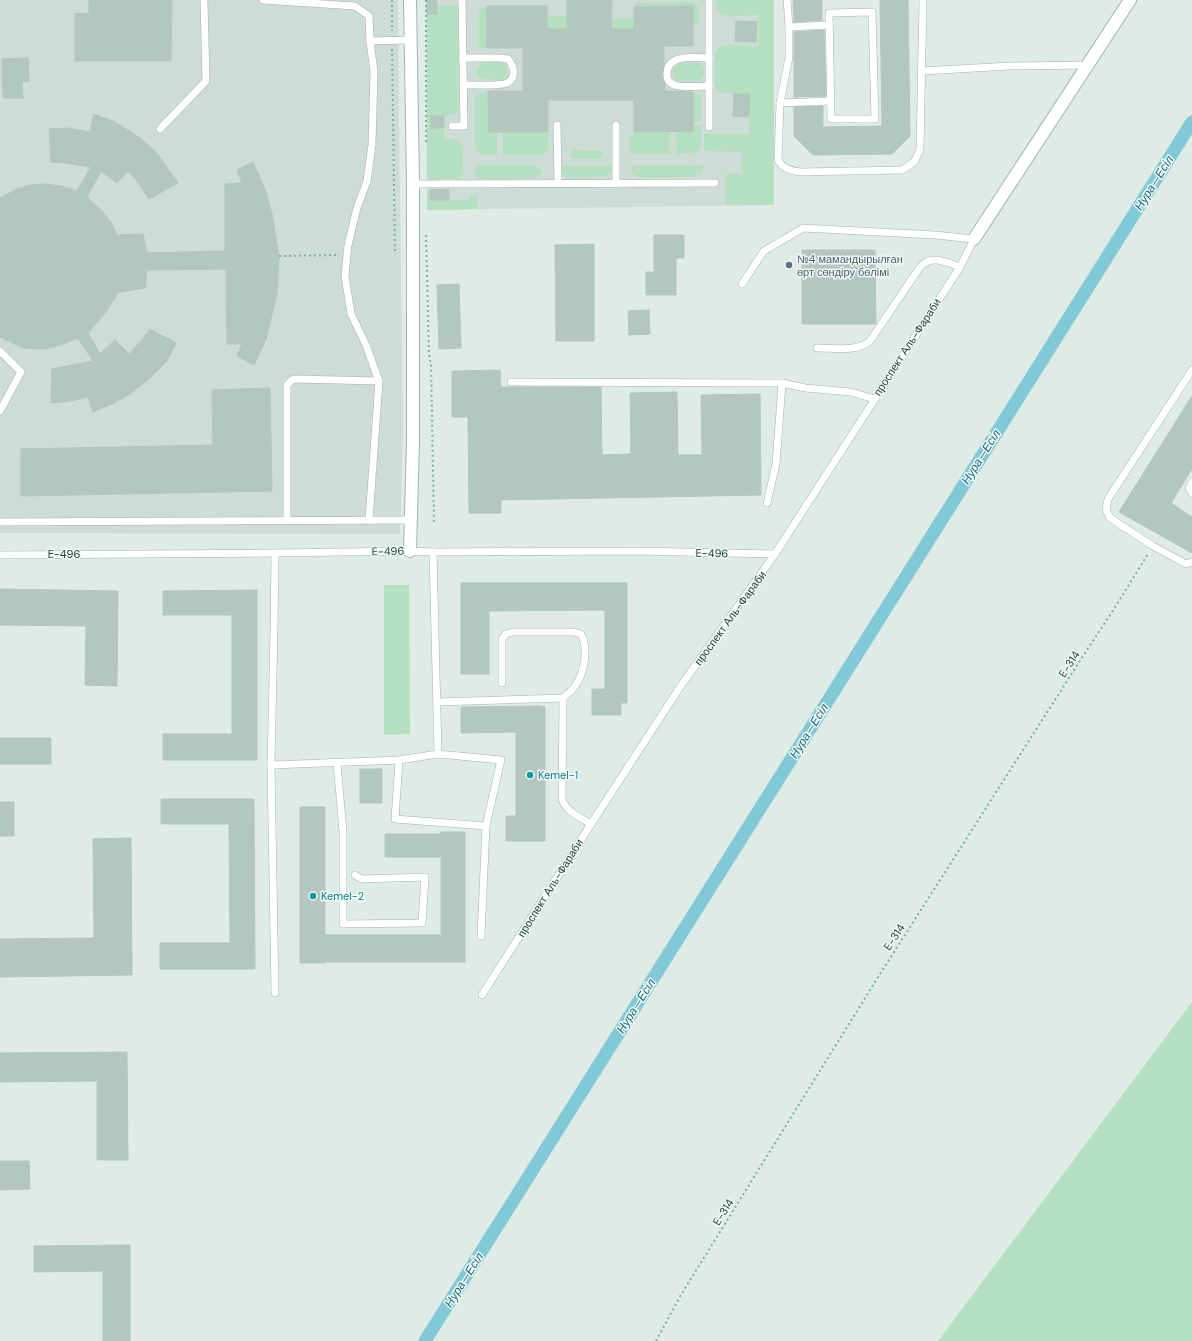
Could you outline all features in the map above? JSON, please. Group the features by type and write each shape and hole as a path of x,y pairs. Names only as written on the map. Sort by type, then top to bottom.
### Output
{"street":[{"path":"410,0 414,184 412,520 410,551"},
{"path":"974,239 1130,0"}],"lane":[{"path":"160,129 206,81 204,0"},
{"path":"263,0 355,6 369,16 370,41 374,72 372,145 368,181 357,208 348,245 345,276 351,314 366,345 379,381 369,520"},
{"path":"452,126 464,126 462,0"},
{"path":"709,0 709,127"},
{"path":"787,0 790,57 780,103 778,160 781,166 793,171 801,172 902,170 914,162 920,150 923,0"},
{"path":"872,12 875,119 831,119 830,25 829,13 872,12"},
{"path":"789,27 830,25"},
{"path":"370,41 411,40"},
{"path":"463,58 508,59 513,65 514,71 512,80 506,84 463,85"},
{"path":"709,58 679,58 667,66 667,79 670,83 676,86 709,86"},
{"path":"922,71 1010,66 1088,65"},
{"path":"780,103 831,101"},
{"path":"557,125 558,184"},
{"path":"616,125 616,184"},
{"path":"414,184 715,183"},
{"path":"742,284 764,251 803,228 935,235 974,239"},
{"name":"проспект Аль-Фараби","path":"482,995 680,688 775,554 960,266 974,239"},
{"path":"817,348 856,348 864,346 870,341 920,267 925,262 938,259 960,266"},
{"path":"0,351 21,372 2,402 0,411"},
{"path":"1192,370 1108,498 1106,509 1110,518 1152,546 1186,564 1192,562"},
{"path":"287,520 287,386 292,380 296,379 379,381"},
{"path":"511,382 782,383 805,388 851,392 874,399"},
{"path":"767,503 776,464 782,383"},
{"path":"1192,482 1189,488 1192,493"},
{"path":"0,522 412,520"},
{"name":"E-496","path":"0,555 410,551 635,551 775,554"},
{"path":"433,552 438,754"},
{"path":"275,553 271,764 275,993"},
{"path":"436,702 563,698 575,686 584,666 584,639 581,634 574,632 513,632 506,634 502,639 502,683"},
{"path":"563,698 562,799 567,809 591,824"},
{"path":"271,764 399,760 438,754 501,760 486,826 481,936"},
{"path":"399,760 395,819 486,826"},
{"path":"338,763 343,831 343,924 422,923 425,877 362,879 355,875"}],"path":[{"path":"392,0 395,253"},
{"path":"426,0 426,148"},
{"path":"426,229 429,354 431,365 434,522"},
{"path":"279,256 347,255"},
{"name":"E-314","path":"656,1341 682,1293 880,974 1114,609 1152,546"}],"shaded area":[{"path":"0,0 398,0 403,430 400,534 0,533"},
{"path":"426,0 774,0 774,205 427,210"}],"green space":[{"path":"717,0 774,0 774,205 726,204 726,174 742,173 742,152 704,151 704,134 749,134 750,94 720,93 717,91 715,87 715,53 718,49 728,45 758,46 759,15 738,16 724,14 716,7"},
{"path":"694,2 698,7 699,24 693,24 692,6 634,7 636,3"},
{"path":"437,5 459,5 458,111 454,115 444,116 444,139 455,139 463,147 463,173 458,179 427,179 427,14 437,14"},
{"path":"487,6 487,48 482,48 478,45 479,14 480,9"},
{"path":"547,16 567,16 567,29 547,29"},
{"path":"611,18 634,19 634,29 611,29"},
{"path":"483,62 501,62 506,66 507,74 502,80 480,79 477,74 477,68"},
{"path":"680,63 700,64 704,70 700,79 698,81 676,80 673,75 673,69"},
{"path":"488,91 489,132 497,132 497,154 481,155 475,149 475,98 477,95"},
{"path":"693,93 701,94 701,121 693,121"},
{"path":"693,125 701,125 700,149 693,153 677,154 676,131 693,131"},
{"path":"670,131 670,154 630,154 630,137 634,132"},
{"path":"503,132 548,132 548,148 543,155 503,155"},
{"path":"574,150 601,151 603,155 598,159 574,159 571,158 570,155"},
{"path":"479,165 535,165 543,171 539,176 531,178 479,179 474,173 474,170"},
{"path":"704,165 701,173 693,177 640,178 633,174 630,166"},
{"path":"561,166 612,166 611,173 606,177 570,178 563,174 561,171"},
{"path":"427,190 430,190 430,200 469,200 469,195 477,195 477,209 427,210"},
{"path":"384,585 409,585 410,734 384,735"},
{"path":"1192,1002 1192,1341 938,1341"}],"building":[{"path":"89,0 172,0 171,61 75,61 75,14 89,13"},
{"path":"427,0 437,0 437,14 427,14"},
{"path":"567,0 612,0 611,29 634,29 634,7 693,6 693,46 664,46 662,76 665,84 665,91 693,92 693,131 634,132 634,100 548,100 548,132 489,132 488,91 523,91 523,48 487,48 487,6 547,6 547,29 567,29"},
{"path":"793,0 822,0 822,20 794,22"},
{"path":"880,0 908,0 910,136 892,154 813,155 794,136 794,107 823,106 823,127 882,126"},
{"path":"736,21 757,22 756,42 735,41"},
{"path":"824,30 826,96 794,97 794,32"},
{"path":"28,58 29,81 22,82 23,98 3,98 2,59"},
{"path":"734,94 750,94 749,117 733,116"},
{"path":"94,114 115,122 140,138 156,152 178,183 149,199 135,178 128,171 117,183 101,171 87,197 111,222 117,235 143,234 147,253 225,251 225,184 242,183 237,170 253,162 266,192 272,214 279,256 277,294 266,339 254,365 237,356 242,344 227,344 226,269 147,270 145,288 119,292 105,313 88,333 100,354 115,340 129,354 150,329 176,343 167,361 148,380 130,394 93,412 88,397 51,403 52,369 93,361 78,338 45,349 23,348 0,337 0,198 17,189 30,185 44,184 61,186 77,191 91,167 51,162 49,129 67,128 90,132"},
{"path":"431,116 444,116 444,128 431,128"},
{"path":"449,189 449,200 430,200 430,190"},
{"path":"654,235 684,235 684,258 676,258 676,295 646,295 646,272 654,272"},
{"path":"594,244 594,341 556,341 555,245"},
{"path":"802,250 875,250 876,324 802,324"},
{"path":"459,284 461,348 439,349 437,285"},
{"path":"649,310 650,334 629,335 628,311"},
{"path":"500,370 501,387 601,387 602,455 631,454 630,393 677,392 678,455 702,455 701,395 760,394 761,495 501,500 501,513 469,513 468,417 452,417 452,371"},
{"path":"270,388 272,491 21,496 21,449 213,445 212,390"},
{"path":"1192,396 1192,469 1171,503 1192,517 1192,553 1119,512"},
{"path":"461,583 627,583 627,703 621,703 621,715 592,715 592,689 605,689 605,610 489,611 489,674 461,674"},
{"path":"0,589 118,591 117,686 85,685 86,626 0,625"},
{"path":"257,590 257,760 163,760 163,734 232,734 232,615 163,615 163,591"},
{"name":"Kemel-1","path":"461,707 545,707 545,841 506,841 506,816 516,816 516,732 461,733"},
{"path":"0,738 51,738 51,764 0,764"},
{"path":"360,769 382,769 382,803 360,803"},
{"path":"161,799 254,799 255,969 160,969 160,943 230,943 229,824 161,824"},
{"path":"0,802 14,802 14,836 0,836"},
{"name":"Kemel-2","path":"300,807 325,807 325,935 441,935 441,857 385,857 385,834 441,834 441,832 465,832 465,962 300,963"},
{"path":"131,838 132,975 0,977 0,939 94,938 93,839"},
{"path":"127,1052 128,1160 97,1160 97,1081 0,1082 0,1053"},
{"path":"0,1161 29,1161 30,1189 0,1190"},
{"path":"130,1245 130,1341 103,1341 103,1271 34,1272 34,1246"}],"waterway":[{"name":"Нура—Есіл","path":"425,1341 1192,122"}],"place":[{"name":"№4 мамандырылған өрт сөндіру бөлімі","path":"789,265"},
{"name":"Kemel-1","path":"530,775"},
{"name":"Kemel-2","path":"313,896"}]}
